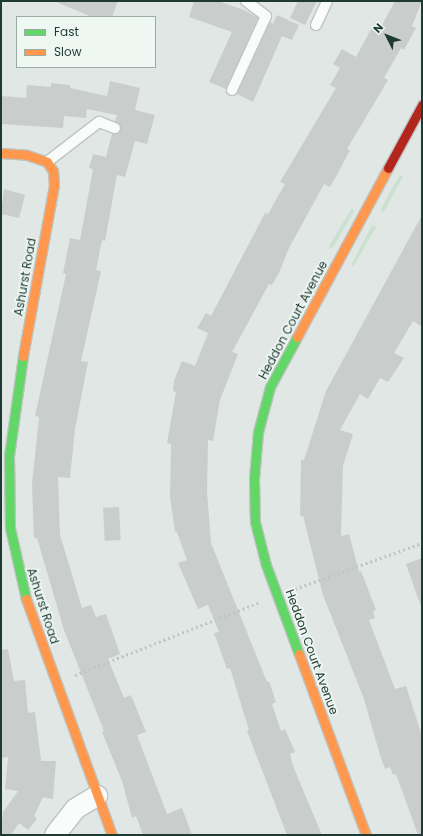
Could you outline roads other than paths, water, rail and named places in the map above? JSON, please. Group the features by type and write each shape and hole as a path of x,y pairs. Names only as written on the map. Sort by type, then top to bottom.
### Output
{"street":[{"name":"Heddon Court Avenue","path":"366,835 266,565 255,522 254,479 258,432 270,388 422,105"},
{"path":"1,153 27,155 47,162"},
{"name":"Ashurst Road","path":"47,162 53,171 54,186 15,400 9,455 10,528 21,586 112,835"},
{"path":"55,835 75,809 97,796"}],"lane":[{"path":"232,90 266,16 246,1"},
{"path":"316,25 327,1"},
{"path":"47,162 99,122 115,128"}]}
